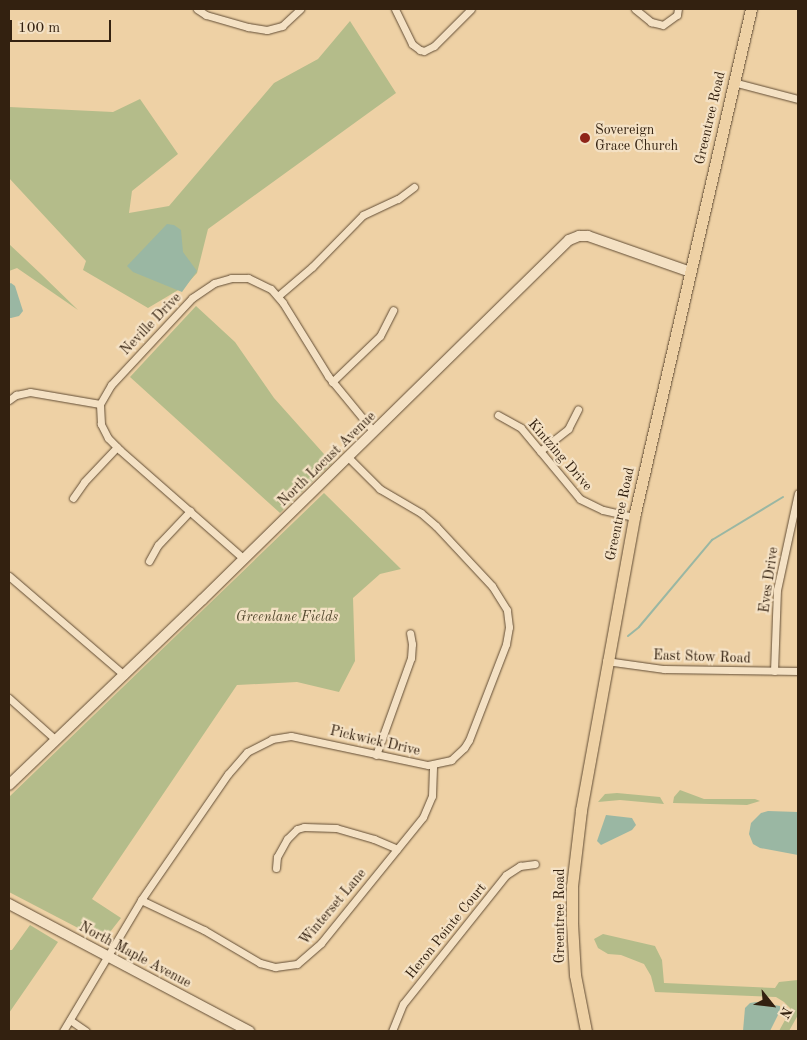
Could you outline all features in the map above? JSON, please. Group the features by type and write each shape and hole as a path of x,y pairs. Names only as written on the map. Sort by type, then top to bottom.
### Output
{"main road":[{"name":"Greentree Road","path":"586,1031 574,958 572,886 581,810 606,661 634,517 751,9"}],"street":[{"path":"198,9 206,15 248,28 267,30 282,26 300,9"},
{"path":"396,9 401,26 412,44 424,51 434,46 471,9"},
{"path":"635,9 651,22 663,26 677,15 678,9"},
{"path":"733,82 798,99"},
{"path":"278,296 312,267 363,215 398,199 414,187"},
{"name":"North Locust Avenue","path":"9,784 124,676 569,240 578,236 588,236 691,272"},
{"name":"Neville Drive","path":"100,404 105,392 124,369 192,298 207,287 231,278 248,278 264,284 278,296 332,382 374,432"},
{"path":"332,382 380,336 389,322 393,310"},
{"path":"9,400 16,395 30,392 100,404 101,424 108,438 244,559"},
{"path":"540,451 568,429 578,409"},
{"name":"Kintzing Drive","path":"498,415 521,428 580,499 602,510 634,517"},
{"path":"73,498 117,447"},
{"name":"Pickwick Drive","path":"63,1031 106,955 141,900 228,774 240,759 254,747 272,739 291,736 412,764 433,765 444,763 457,755 473,732 506,644 509,627 507,610 498,594 436,526 422,513 380,489 348,458"},
{"name":"Eves Drive","path":"774,671 777,590 798,493"},
{"path":"149,561 151,554 190,510"},
{"path":"9,576 124,676"},
{"path":"376,755 411,658 412,644 410,633"},
{"name":"East Stow Road","path":"606,661 664,669 798,672"},
{"path":"9,698 56,740"},
{"name":"Winterset Lane","path":"141,900 204,930 260,963 275,967 290,966 303,960 321,943 428,810 433,789 433,765"},
{"path":"276,868 277,857 287,838 297,829 304,827 336,828 374,839 397,849"},
{"name":"Heron Pointe Court","path":"392,1031 403,1004 506,876 520,866 535,864"},
{"name":"North Maple Avenue","path":"9,904 249,1031"},
{"path":"70,1020 86,1031"}],"green space":[{"path":"350,21 396,93 208,229 197,273 185,286 148,308 83,270 86,261 9,178 9,107 113,112 140,99 178,154 132,191 129,213 169,206 274,83 318,59"},
{"path":"9,244 78,310 17,268 9,271"},
{"path":"196,306 235,342 274,398 332,463 280,513 130,377"},
{"name":"Greenlane Fields","path":"324,493 401,569 380,574 353,598 355,661 339,692 297,682 237,685 92,899 121,918 103,941 9,892 9,797"},
{"path":"680,790 704,799 755,799 760,801 747,805 673,803 674,797"},
{"path":"617,793 660,797 664,804 620,800 598,802 605,794"},
{"path":"30,925 58,942 9,1013 9,950 12,950"},
{"path":"603,934 655,946 662,960 664,983 775,988 779,982 798,980 798,1015 789,1031 779,1031 791,1009 776,997 655,992 651,976 644,964 621,955 608,954 598,948 594,939"}],"shaded area":[{"path":"167,224 174,225 181,230 183,252 197,271 182,292 133,272 127,266"},
{"path":"11,283 15,286 23,311 19,316 9,318 9,284"},
{"path":"768,811 798,812 798,855 760,848 753,844 749,834 751,823 761,813"},
{"path":"606,815 632,818 636,825 632,830 601,845 597,841"},
{"path":"756,1002 780,1006 780,1011 770,1031 743,1031 745,1008 750,1003"}],"waterway":[{"path":"628,636 639,627 712,540 783,497"}],"place":[{"name":"Sovereign Grace Church","path":"585,138"}]}
